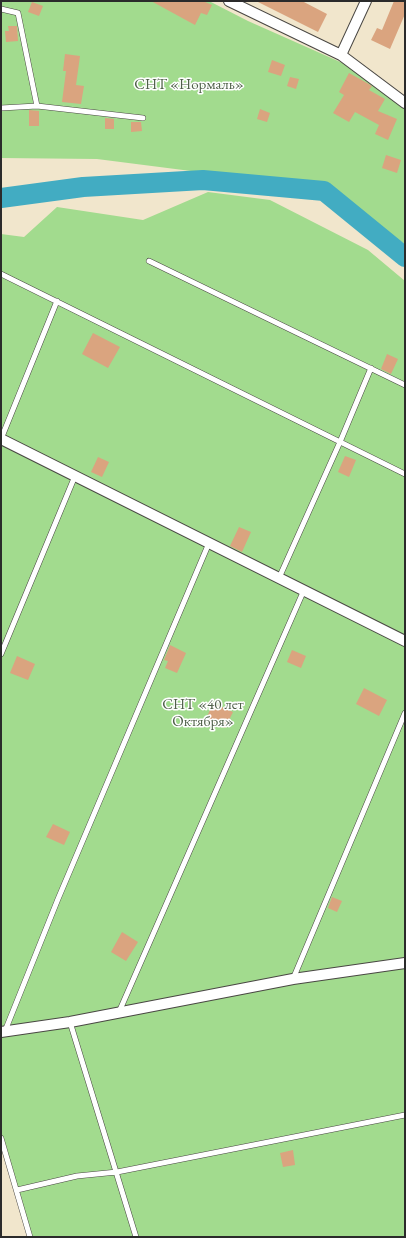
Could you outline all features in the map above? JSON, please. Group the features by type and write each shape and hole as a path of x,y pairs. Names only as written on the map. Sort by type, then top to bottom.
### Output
{"street":[{"path":"229,1 341,55 405,103"},
{"path":"341,55 366,1"},
{"path":"1,439 405,640"},
{"path":"3,1031 70,1022 293,979 405,963"}],"lane":[{"path":"1,9 18,13 37,106"},
{"path":"1,108 37,106 143,118"},
{"path":"149,262 405,385"},
{"path":"1,274 405,474"},
{"path":"1,439 57,301"},
{"path":"279,578 340,442 371,368"},
{"path":"1,654 75,476"},
{"path":"3,1031 209,543"},
{"path":"119,1012 304,590"},
{"path":"293,979 405,713"},
{"path":"70,1022 136,1237"},
{"path":"17,1190 77,1176 117,1172 405,1115"},
{"path":"1,1138 30,1237"}],"green space":[{"name":"СНТ «Нормаль»","path":"1,1 209,1 248,21 347,65 405,99 405,244 316,187 97,159 1,158"},
{"name":"СНТ «40 лет Октября»","path":"208,192 270,200 368,250 405,281 405,1237 28,1237 1,1146 1,234 24,237 57,207 143,220"}],"building":[{"path":"151,1 203,1 212,5 207,15 201,13 195,25"},
{"path":"256,1 302,1 327,14 318,32"},
{"path":"394,1 405,1 405,14 390,49 371,40 377,28 382,30"},
{"path":"32,2 43,6 39,16 28,12"},
{"path":"8,26 17,26 18,41 6,42 5,31 9,31"},
{"path":"65,54 80,56 76,85 84,86 81,104 62,102 66,71 63,71"},
{"path":"272,60 285,65 281,76 268,72"},
{"path":"349,73 372,86 369,90 385,99 378,111 397,119 388,140 375,134 379,125 355,112 349,122 333,113 344,95 339,92"},
{"path":"290,77 299,79 296,89 287,86"},
{"path":"260,109 270,113 267,122 257,119"},
{"path":"29,110 39,111 39,126 29,126"},
{"path":"105,118 114,119 114,129 105,129"},
{"path":"131,122 141,122 142,131 131,132"},
{"path":"386,155 401,160 397,173 382,168"},
{"path":"93,333 120,347 108,368 82,354"},
{"path":"387,354 398,359 391,374 381,369"},
{"path":"345,456 356,460 349,477 338,472"},
{"path":"98,457 109,462 102,477 91,472"},
{"path":"239,527 251,532 242,552 230,546"},
{"path":"170,645 186,653 177,673 165,668 168,661 164,660"},
{"path":"292,650 306,656 301,668 287,662"},
{"path":"17,656 35,664 28,680 10,673"},
{"path":"364,688 387,700 379,716 356,704"},
{"path":"213,703 233,712 225,728 206,719"},
{"path":"53,824 70,832 64,845 46,837"},
{"path":"332,897 342,901 337,912 328,908"},
{"path":"122,932 138,942 126,961 111,952"},
{"path":"293,1150 295,1165 283,1167 280,1153"}],"waterway":[{"path":"1,198 83,187 203,180 324,191 405,257"}]}
